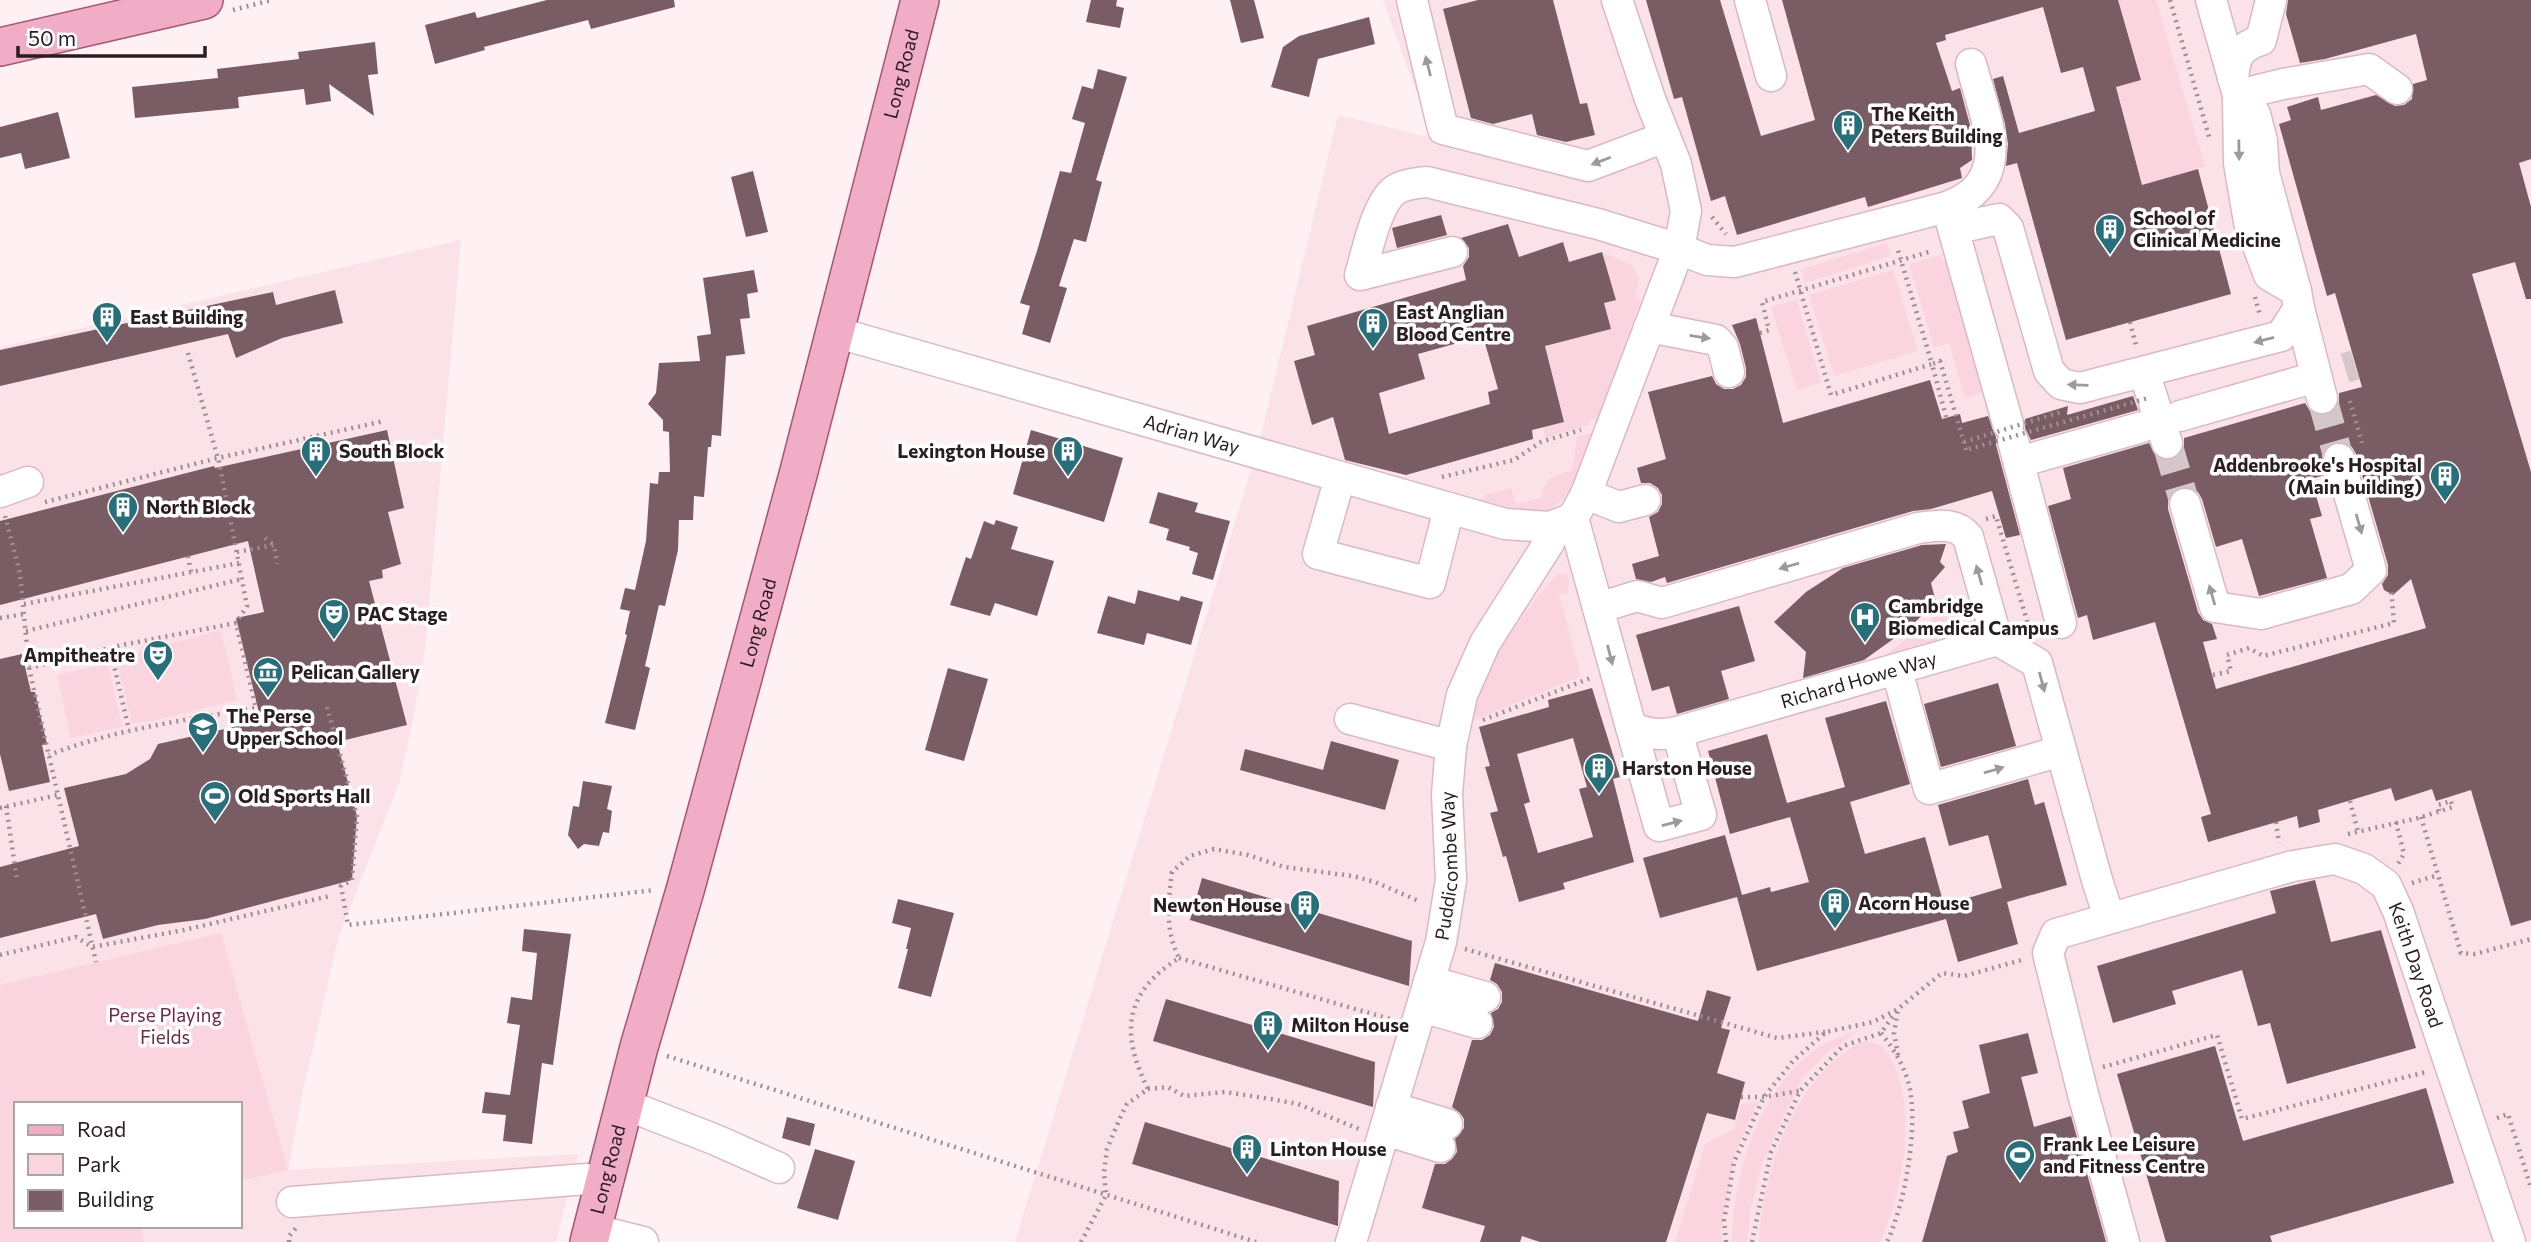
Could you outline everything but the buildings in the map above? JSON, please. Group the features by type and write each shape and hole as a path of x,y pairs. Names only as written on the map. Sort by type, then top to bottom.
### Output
{"main road":[{"path":"0,47 204,0"},
{"name":"Long Road","path":"591,1235 639,1047 686,887 835,332 920,0"}],"lane":[{"path":"1412,0 1443,128 1588,166 1665,137"},
{"name":"Puddicombe Way","path":"1351,1242 1444,929 1451,880 1447,794 1452,739 1462,695 1485,643 1570,513 1609,431 1679,249 1685,211 1676,164 1617,0"},
{"path":"1750,0 1771,76"},
{"path":"2211,0 2235,87"},
{"path":"2180,416 2312,389 2298,299 2269,275 2249,222 2239,163 2235,57 2246,45 2261,40 2271,0"},
{"path":"1452,252 1360,275 1384,204 1395,190 1427,182 1598,224 1707,260 1727,262 1947,207 1965,200 1988,174 1991,159 1990,140 1971,64"},
{"path":"2235,87 2283,84 2369,69 2397,89"},
{"path":"1947,207 1970,225 1999,219 2008,228 2049,371 2061,383 2080,388 2144,375 2281,336 2298,299"},
{"path":"1947,207 2061,623"},
{"path":"1649,327 1716,340 1723,348 1729,372"},
{"name":"Adrian Way","path":"835,332 1505,524 1619,508 1645,500"},
{"path":"2144,375 2167,443"},
{"path":"2013,443 2142,427"},
{"path":"2185,504 2215,607 2261,614 2351,589 2371,570 2339,459"},
{"path":"1339,478 1318,554 1430,583 1449,509"},
{"path":"4,506 32,493"},
{"path":"1570,513 1658,826 1701,816 1677,732"},
{"path":"1598,608 1637,596 1662,603 1918,528 1944,525 1962,530 1968,537 1997,640 2038,663 2109,917"},
{"name":"Richard Howe Way","path":"1631,727 1649,734 1677,732 1997,640"},
{"path":"1897,670 1929,789 2061,751"},
{"path":"1350,719 1452,739"},
{"name":"Keith Day Road","path":"2048,953 2056,934 2293,866 2335,859 2364,869 2395,885 2398,911 2511,1242"},
{"path":"2048,953 2124,1242"},
{"path":"1422,1005 1481,1010"},
{"path":"624,1104 779,1168"},
{"path":"1386,1125 1443,1135"},
{"path":"292,1202 587,1179 604,1183"},
{"path":"591,1235 643,1242"}],"path":[{"path":"1706,208 1722,233 1732,238"},
{"path":"1889,221 1946,417"},
{"path":"1788,248 1831,395 1940,361 1968,449 2144,375 2130,322"},
{"path":"30,668 110,648 236,623 247,606 218,458 188,353"},
{"path":"1964,442 2061,412"},
{"path":"32,493 218,458 384,421"},
{"path":"1436,478 1514,460 1541,442 1594,426 1609,431"},
{"path":"4,506 20,573 30,668 96,962"},
{"path":"265,538 274,545 277,564"},
{"path":"237,552 274,545"},
{"path":"188,556 191,572"},
{"path":"24,604 239,563"},
{"path":"26,631 242,579"},
{"path":"77,585 79,593"},
{"path":"0,618 24,614"},
{"path":"49,755 89,740 129,730 256,708 236,623"},
{"path":"110,648 129,730"},
{"path":"1452,739 1614,669"},
{"path":"327,707 357,816 352,880 341,887 348,925 686,887"},
{"path":"17,880 3,807 58,795"},
{"path":"2350,801 2358,832"},
{"path":"2421,817 2461,953 2475,954 2531,939"},
{"path":"2276,822 2280,851"},
{"path":"2396,822 2404,854 2395,885 2438,875"},
{"path":"1179,958 1172,943 1168,923 1172,872 1191,856 1214,849 1248,855 1284,867 1329,872 1376,882 1404,893 1444,929 1777,1038 1826,1032 1873,1022 1898,1009 1942,974 1964,976 2048,953"},
{"path":"0,955 76,937 92,947 330,896"},
{"path":"185,922 186,929"},
{"path":"1148,1089 1136,1065 1131,1015 1141,992 1154,976 1179,958 1422,1005"},
{"path":"1752,1242 1771,1152 1800,1091 1843,1046 1881,1033 1898,1009"},
{"path":"1889,1242 1907,1176 1912,1128 1909,1084 1898,1055 1894,1033 1898,1009"},
{"path":"1726,1242 1724,1221 1734,1162 1765,1097 1793,1061 1826,1032"},
{"path":"1881,1033 1898,1055"},
{"path":"2102,1067 2217,1035 2242,1119 2431,1071"},
{"path":"639,1047 1256,1242"},
{"path":"1080,1242 1107,1195 1104,1173 1107,1149 1126,1104 1148,1089 1168,1087 1184,1096 1225,1092 1298,1104 1386,1125"},
{"path":"1741,1097 1765,1097 1800,1091"},
{"path":"2508,1114 2531,1188"}],"shaded area":[{"name":"Cambridge Biomedical Campus","path":"1383,0 2531,0 2531,1242 1015,1242 1259,444 1338,115 1433,138"},
{"name":"The Perse Upper School","path":"461,240 425,649 412,725 399,783 339,936 303,1090 288,1170 578,1154 556,1242 0,1242 0,347"}],"green space":[{"path":"2118,0 2156,0 2205,166 2157,181 2148,207 2117,87 2141,80"},
{"path":"1887,243 1891,256 1805,283 1801,269"},
{"path":"1602,252 1632,265 1639,280 1635,298 1641,300 1597,420 1591,418 1589,425 1545,438 1543,427 1564,422 1545,346 1611,329 1604,303 1616,299"},
{"path":"1941,255 1942,261 1950,260 1986,391 1965,398 1949,343 1934,348 1909,264"},
{"path":"1893,270 1918,351 1834,376 1809,295"},
{"path":"1797,300 1821,382 1797,390 1771,307"},
{"path":"1592,433 1569,490 1549,509 1535,513 1518,513 1480,502 1485,495 1511,488 1516,504 1541,498 1545,485 1551,478 1572,470 1577,437"},
{"path":"1559,573 1567,575 1569,579 1567,593 1559,595 1581,676 1465,724 1480,676 1536,598"},
{"path":"1949,603 1963,612 1979,612 1981,620 1971,637 1877,661 1914,634"},
{"path":"221,630 237,700 152,721 132,723 116,658"},
{"path":"108,664 122,727 71,738 57,675"},
{"name":"Perse Playing Fields","path":"221,933 288,1170 242,1181 242,1102 14,1102 14,1228 140,1228 144,1242 0,1242 0,985"},
{"path":"1859,1030 1825,1055 1801,1080 1762,1163 1751,1207 1747,1242 1732,1242 1744,1161 1765,1108 1798,1064 1823,1044"},
{"path":"1865,1041 1881,1045 1890,1056 1905,1108 1904,1155 1900,1179 1895,1202 1880,1242 1759,1242 1767,1185 1776,1155 1802,1099 1820,1075 1841,1055"},
{"path":"1758,1102 1735,1153 1721,1228 1722,1242 1675,1242 1705,1144 1734,1129 1741,1104"}],"tunnel":[{"path":"2302,381 2355,365"},
{"path":"2322,398 2339,459"},
{"path":"2167,443 2185,504"}],"place":[{"name":"The Keith Peters Building","path":"1848,152"},
{"name":"School of Clinical Medicine","path":"2110,256"},
{"name":"East Building","path":"107,344"},
{"name":"East Anglian Blood Centre","path":"1373,350"},
{"name":"South Block","path":"316,478"},
{"name":"Lexington House","path":"1068,478"},
{"name":"Addenbrooke's Hospital (Main building)","path":"2445,503"},
{"name":"North Block","path":"123,534"},
{"name":"PAC Stage","path":"334,641"},
{"name":"Cambridge Biomedical Campus","path":"1865,644"},
{"name":"Ampitheatre","path":"158,682"},
{"name":"Pelican Gallery","path":"268,699"},
{"name":"The Perse Upper School","path":"203,754"},
{"name":"Harston House","path":"1599,795"},
{"name":"Old Sports Hall","path":"215,823"},
{"name":"Acorn House","path":"1835,930"},
{"name":"Newton House","path":"1305,932"},
{"name":"Milton House","path":"1268,1052"},
{"name":"Linton House","path":"1247,1176"},
{"name":"Frank Lee Leisure and Fitness Centre","path":"2020,1182"}]}
